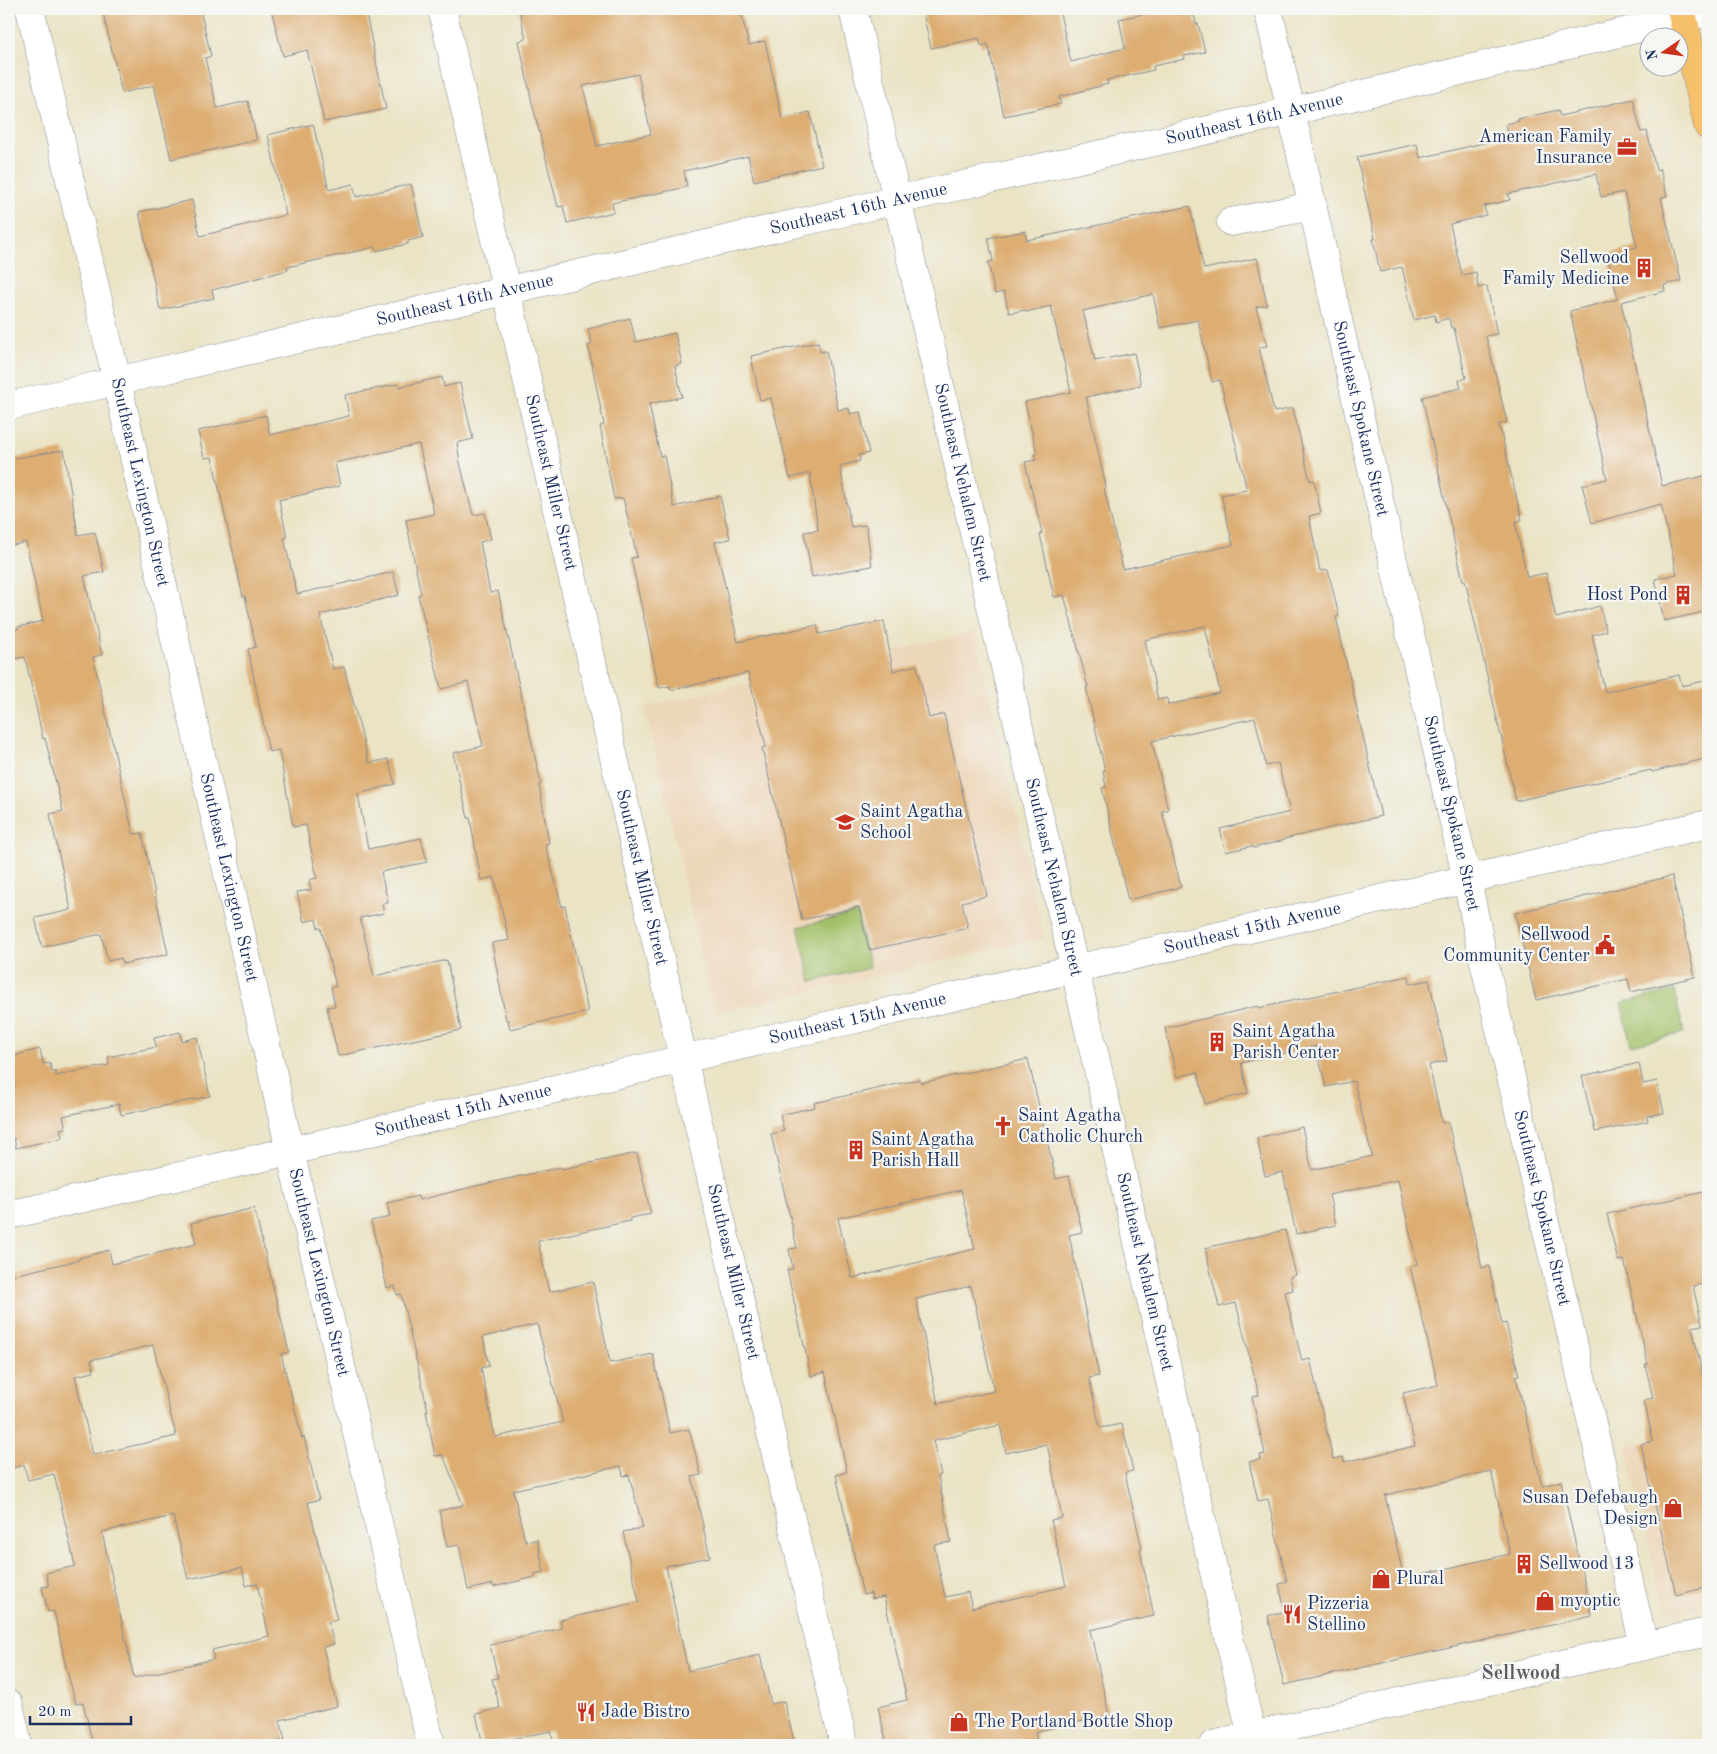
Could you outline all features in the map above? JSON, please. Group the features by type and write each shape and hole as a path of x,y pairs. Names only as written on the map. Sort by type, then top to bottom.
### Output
{"main road":[{"path":"1691,13 1708,126"}],"street":[{"name":"Southeast Lexington Street","path":"30,9 117,381 290,1151 432,1745"},
{"name":"Southeast Miller Street","path":"442,9 683,1058 844,1745"},
{"name":"Southeast Nehalem Street","path":"853,9 1253,1741"},
{"name":"Southeast Spokane Street","path":"1268,9 1467,879 1484,962 1644,1646"},
{"name":"Southeast 16th Avenue","path":"9,406 897,200 1292,111 1691,13"},
{"path":"1232,222 1313,206"},
{"name":"Southeast 15th Avenue","path":"9,1215 683,1058 1708,824"},
{"path":"1213,1745 1253,1741 1708,1632"},
{"path":"9,1704 18,1745"}],"shaded area":[{"name":"Saint Agatha School","path":"975,632 1044,938 714,1013 645,707"},
{"path":"1708,1427 1708,1606 1675,1613 1663,1604 1626,1446"}],"green space":[{"path":"857,913 870,968 811,982 798,927"},
{"path":"1674,990 1684,1033 1631,1045 1621,1003"}],"building":[{"path":"102,9 200,9 211,56 205,58 217,108 248,101 257,140 171,159 154,85 122,93"},
{"path":"271,9 365,9 386,109 324,122 307,50 283,56"},
{"path":"519,9 740,9 749,45 765,41 782,118 810,112 822,165 754,181 748,156 684,171 687,187 612,203 614,212 567,223 563,206 558,207 532,103 519,41 526,39","holes":["638,74 651,134 597,146 583,86"]},
{"path":"922,9 1059,9 1071,62 1125,48 1119,19 1167,9 1193,9 1205,52 1184,56 1185,59 1153,66 1154,70 1107,80 1108,84 1059,97 1061,104 1004,116 988,44 981,46 979,38 931,48"},
{"path":"1633,99 1641,132 1647,131 1656,170 1660,169 1667,196 1661,198 1681,281 1664,285 1665,291 1621,302 1662,486 1708,475 1708,611 1664,621 1655,579 1677,574 1661,504 1592,523 1582,485 1607,479 1570,311 1618,299 1607,254 1637,247 1624,192 1601,197 1596,174 1508,194 1510,200 1484,206 1486,215 1450,224 1462,275 1476,272 1478,288 1487,286 1497,334 1486,336 1507,422 1499,424 1522,520 1515,522 1527,577 1546,573 1556,618 1600,606 1606,631 1592,635 1605,692 1679,675 1682,686 1708,680 1708,758 1516,801 1465,580 1463,581 1422,397 1461,388 1459,380 1466,378 1454,328 1451,328 1449,318 1436,322 1435,315 1414,320 1402,267 1380,272 1373,239 1375,239 1357,157 1417,144 1420,158 1509,137 1506,124 1519,121 1518,119 1558,110 1560,116"},
{"path":"313,124 329,190 353,184 356,197 411,184 423,237 408,241 408,244 376,251 375,247 287,267 288,270 212,290 214,298 160,310 139,212 192,200 200,236 286,215 268,135"},
{"path":"1190,206 1204,269 1257,258 1267,305 1256,307 1267,346 1259,347 1274,412 1293,408 1310,481 1314,480 1321,513 1309,516 1320,571 1328,570 1339,616 1336,617 1381,816 1253,848 1252,846 1226,852 1220,829 1290,812 1278,763 1266,766 1255,718 1152,741 1168,810 1162,811 1181,887 1128,900 1102,788 1106,787 1103,771 1105,771 1086,687 1088,687 1064,595 1054,597 1040,534 1042,533 1025,462 1036,460 1035,454 1037,454 1025,402 1071,392 1051,306 1026,312 1025,310 1009,313 1004,292 995,294 988,262 993,261 988,238 1025,231 1027,240","holes":["1153,294 1160,328 1198,320 1212,382 1220,380 1247,490 1221,495 1233,545 1123,569 1104,488 1106,487 1086,397 1141,385 1134,353 1095,361 1083,311","1205,626 1220,693 1168,705 1167,698 1158,700 1145,640"]},
{"path":"630,318 636,342 675,333 682,364 675,366 682,397 649,404 660,456 664,456 674,507 720,496 730,539 715,542 738,642 817,625 819,634 884,621 893,671 917,665 929,718 944,714 987,896 962,902 968,928 869,950 859,907 802,920 762,748 766,747 748,673 671,690 670,686 659,688 631,558 637,557 623,498 614,499 600,426 604,425 588,345 592,344 588,329"},
{"path":"818,342 820,352 826,351 838,410 849,408 850,414 860,412 869,453 859,455 860,461 840,466 851,527 866,525 872,566 812,577 804,532 818,530 810,473 790,478 771,398 760,400 751,356"},
{"path":"442,377 444,387 460,383 473,439 457,443 460,463 473,515 485,513 491,539 480,542 490,593 498,591 541,784 539,785 549,843 545,844 562,907 565,906 588,1012 510,1029 508,1020 506,1020 492,943 509,940 494,877 481,880 470,818 468,818 453,753 483,746 468,682 441,689 418,595 421,594 406,520 434,514 419,444 335,463 340,486 279,500 287,537 284,538 297,594 393,572 399,595 320,615 333,669 344,667 369,763 388,759 395,784 358,794 368,849 421,838 427,862 381,872 388,903 382,904 384,913 360,918 374,976 447,960 461,1030 338,1056 327,1007 335,1006 331,987 336,986 321,928 318,928 316,919 304,922 297,892 311,890 309,880 317,878 306,825 293,827 279,750 269,752 248,649 256,647 245,596 243,597 212,457 204,458 198,431 266,415 270,435 349,416 345,395 398,384 399,387"},
{"path":"64,450 78,535 95,532 104,572 84,576 102,655 93,657 133,834 142,833 168,954 123,964 121,958 108,961 101,934 42,947 35,918 71,910 50,814 63,811 45,738 43,739 25,657 9,660 9,631 43,621 26,542 9,546 9,459"},
{"name":"Sellwood Community Center","path":"1672,876 1695,977 1631,992 1628,979 1536,1000 1515,913"},
{"path":"1409,976 1410,984 1429,980 1447,1061 1429,1065 1442,1123 1448,1122 1482,1268 1489,1266 1502,1324 1506,1323 1519,1375 1516,1376 1542,1486 1561,1481 1592,1616 1284,1685 1268,1616 1285,1611 1279,1584 1287,1582 1268,1499 1258,1501 1249,1462 1261,1459 1260,1455 1265,1454 1252,1397 1259,1395 1236,1303 1219,1307 1205,1248 1285,1230 1296,1275 1290,1277 1293,1290 1285,1292 1302,1361 1310,1359 1333,1459 1343,1457 1344,1462 1415,1446 1403,1393 1438,1385 1410,1266 1417,1264 1398,1180 1329,1195 1336,1225 1296,1234 1283,1172 1265,1176 1257,1138 1302,1127 1312,1170 1372,1156 1354,1081 1326,1087 1316,1046 1241,1063 1248,1093 1205,1104 1198,1072 1177,1077 1165,1028 1258,1006 1258,1008","holes":["1491,1471 1510,1554 1404,1578 1385,1495"]},
{"path":"180,1032 182,1041 197,1037 210,1096 121,1115 119,1104 63,1116 66,1128 60,1129 62,1138 16,1148 14,1138 9,1140 9,1089 15,1087 9,1057 40,1049 43,1064 50,1063 52,1072 56,1071 56,1076 109,1065 108,1057 156,1047 154,1038"},
{"path":"1028,1059 1056,1179 1069,1176 1082,1232 1069,1235 1099,1376 1089,1378 1100,1428 1122,1424 1133,1471 1125,1473 1142,1549 1140,1550 1154,1616 1090,1630 1109,1715 1035,1732 1037,1742 1023,1745 887,1745 878,1707 907,1700 884,1597 872,1599 871,1593 863,1595 836,1475 847,1472 825,1372 811,1376 787,1270 793,1269 789,1249 797,1248 771,1134 784,1131 780,1115 815,1107 814,1103 920,1079 921,1083","holes":["961,1190 975,1249 852,1278 838,1218","971,1286 994,1391 938,1404 916,1299","1000,1425 1006,1453 1047,1444 1062,1518 1051,1520 1066,1586 972,1608 968,1592 945,1597 934,1545 951,1542 938,1476 941,1475 933,1441"]},
{"path":"1639,1063 1643,1084 1657,1081 1664,1113 1647,1116 1648,1121 1595,1132 1582,1076"},
{"path":"637,1153 651,1214 630,1218 630,1221 538,1241 549,1292 593,1282 610,1363 653,1354 670,1433 689,1429 701,1475 692,1477 710,1557 666,1566 688,1671 760,1655 771,1704 784,1701 795,1745 554,1745 551,1731 483,1745 476,1714 500,1708 492,1679 498,1678 490,1645 562,1628 560,1620 639,1602 623,1532 643,1528 629,1475 623,1476 621,1466 513,1490 525,1540 527,1542 537,1539 544,1572 534,1574 535,1577 493,1587 493,1584 468,1590 459,1545 447,1547 439,1511 463,1505 443,1455 435,1456 426,1411 428,1411 401,1294 397,1295 395,1286 387,1288 371,1221 390,1217 387,1203 418,1196 419,1200 561,1167 562,1169","holes":["537,1324 563,1422 495,1437 481,1368 489,1366 483,1337"]},
{"path":"1708,1191 1708,1283 1693,1286 1702,1325 1692,1327 1703,1377 1708,1376 1708,1587 1676,1595 1641,1444 1653,1441 1644,1400 1653,1398 1645,1364 1648,1364 1624,1260 1618,1261 1607,1214"},
{"path":"254,1208 289,1352 281,1354 319,1500 308,1502 337,1620 328,1622 334,1644 323,1647 337,1706 280,1720 285,1740 262,1745 93,1745 83,1702 76,1704 54,1611 48,1612 42,1587 49,1586 46,1573 75,1566 54,1474 28,1480 24,1465 9,1469 9,1276 79,1260 79,1258 109,1250 112,1264 196,1244 191,1223","holes":["153,1345 176,1436 93,1455 75,1376 94,1372 91,1360","173,1516 188,1579 242,1568 246,1586 257,1583 269,1636 212,1650 214,1659 134,1678 102,1532"]}],"place":[{"name":"American Family Insurance","path":"1627,147"},
{"name":"Sellwood Family Medicine","path":"1644,268"},
{"name":"Host Pond","path":"1683,595"},
{"name":"Saint Agatha School","path":"845,822"},
{"name":"Sellwood Community Center","path":"1605,945"},
{"name":"Saint Agatha Parish Center","path":"1217,1042"},
{"name":"Saint Agatha Catholic Church","path":"1003,1126"},
{"name":"Saint Agatha Parish Hall","path":"856,1150"},
{"name":"Susan Defebaugh Design","path":"1673,1508"},
{"name":"Sellwood 13","path":"1524,1564"},
{"name":"Plural","path":"1381,1579"},
{"name":"myoptic","path":"1545,1601"},
{"name":"Pizzeria Stellino","path":"1292,1614"},
{"name":"Jade Bistro","path":"586,1712"},
{"name":"The Portland Bottle Shop","path":"959,1722"}],"district":[{"name":"Sellwood","path":"1521,1674"}]}
